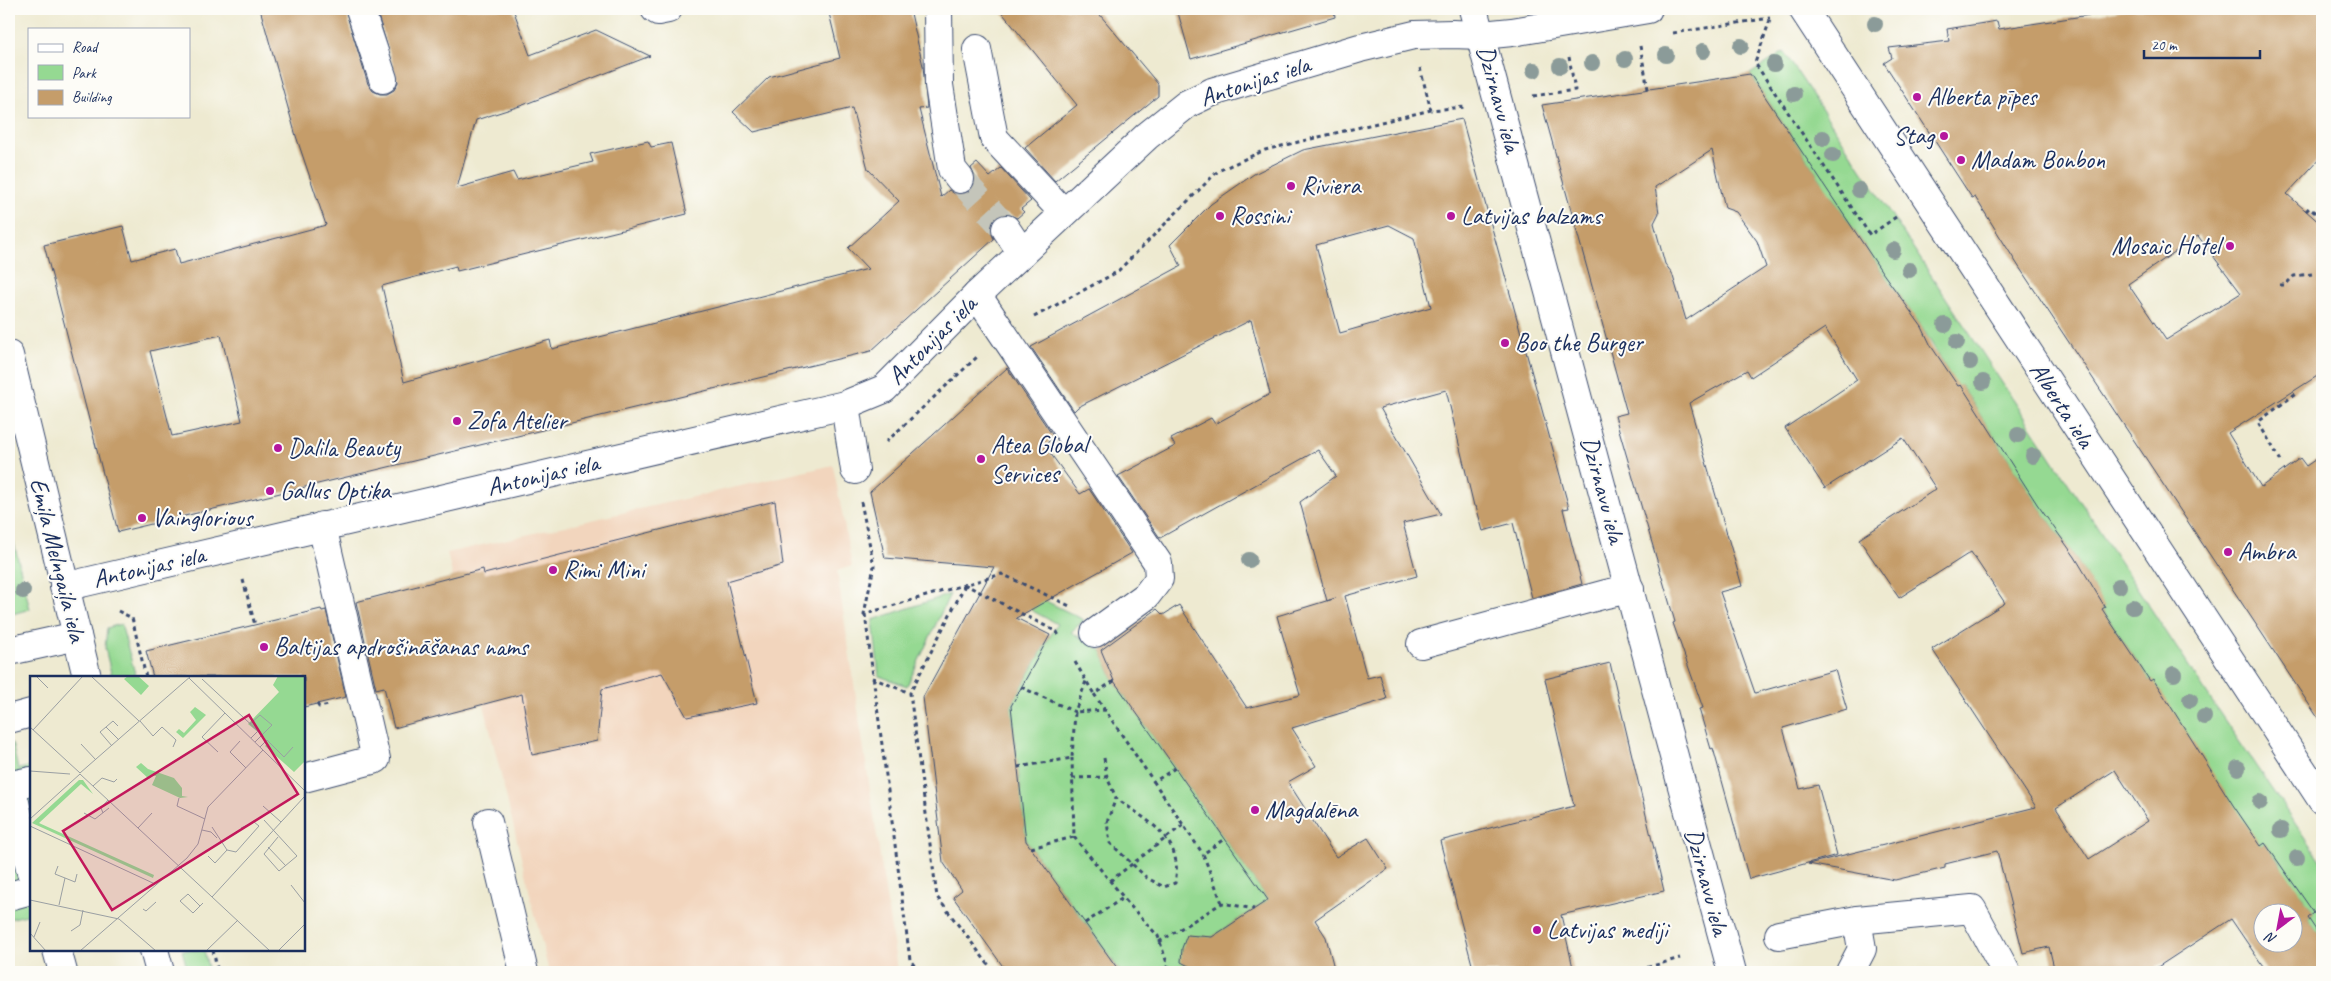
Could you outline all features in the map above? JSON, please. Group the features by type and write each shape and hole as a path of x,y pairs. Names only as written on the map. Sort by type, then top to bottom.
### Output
{"street":[{"path":"360,9 382,79"},
{"path":"655,9 658,11 668,9"},
{"path":"938,9 939,84 952,169 960,179"},
{"name":"Dzirnavu iela","path":"1473,9 1482,35 1732,972"},
{"name":"Antonijas iela","path":"64,586 845,405 884,389 1022,252 1147,136 1187,104 1212,92 1360,48 1414,35 1482,35 1648,9"},
{"name":"Alberta iela","path":"1804,12 2322,800"},
{"path":"977,49 994,138 1064,213"},
{"path":"1006,229 1022,252"},
{"path":"977,295 1158,563 1159,579 1146,596 1101,629"},
{"name":"Emiļa Melngaiļa iela","path":"9,355 87,676"},
{"path":"845,405 855,470"},
{"path":"305,778 376,759 322,526"},
{"path":"1421,644 1606,594 1630,590"},
{"path":"9,651 76,636"},
{"path":"9,719 30,713"},
{"path":"30,781 11,785 30,868"},
{"path":"488,822 524,972"},
{"path":"9,896 30,890"},
{"path":"1779,935 1857,920 1972,909 2006,972"},
{"path":"1850,972 1862,949 1857,920"},
{"path":"57,951 63,972"},
{"path":"154,951 160,972"}],"path":[{"path":"1667,33 1804,12"},
{"path":"1771,18 1755,63 1870,235 1926,198"},
{"path":"1639,38 1648,89"},
{"path":"919,972 910,960 872,678 864,614 874,566 855,470 1003,333 1117,272 1218,171 1265,150 1431,110 1465,107 1575,90 1568,49"},
{"path":"1420,67 1431,110"},
{"path":"1465,107 1468,117"},
{"path":"2306,211 2309,208 2322,218"},
{"path":"2280,285 2285,285 2294,276 2312,274"},
{"path":"2281,461 2258,422 2294,395 2292,391"},
{"path":"234,547 255,625"},
{"path":"864,614 1002,574 1101,629"},
{"path":"965,584 1057,632 1062,640"},
{"path":"965,584 910,693 937,897 994,972"},
{"path":"115,610 132,618 146,676"},
{"path":"1071,656 1094,694 1203,854 1222,903"},
{"path":"872,678 910,693"},
{"path":"1086,680 1075,712 1072,758 1074,837 1158,936 1170,972"},
{"path":"1094,694 1114,681"},
{"path":"1022,687 1075,712 1106,710"},
{"path":"317,704 318,707 324,706"},
{"path":"1018,767 1072,758"},
{"path":"1104,758 1107,777 1116,798 1168,837 1178,865 1175,883 1164,887 1146,878 1134,863 1110,843 1107,822 1116,798"},
{"path":"1154,782 1174,768"},
{"path":"1072,778 1107,777"},
{"path":"1110,881 1183,825"},
{"path":"1031,848 1074,837"},
{"path":"1203,854 1224,839"},
{"path":"1085,923 1124,898 1126,900"},
{"path":"1159,942 1222,903 1254,910"},
{"path":"213,951 218,972"},
{"path":"1632,972 1680,958"}],"shaded area":[{"path":"833,465 852,566 837,571 897,969 884,972 549,972 447,553"}],"green space":[{"path":"1784,52 2217,709 2322,863 2322,939 2308,918 2314,913 2300,893 2294,896 2279,862 2265,843 2259,847 2152,679 2150,681 2102,609 2104,607 2075,557 2037,504 1961,385 1957,387 1922,327 1882,272 1750,74"},
{"path":"9,522 30,609 9,615"},
{"path":"950,594 907,686 879,676 873,620"},
{"path":"1001,594 1046,601 1084,620 1071,632 1101,650 1114,681 1268,900 1209,939 1203,936 1189,937 1183,950 1184,964 1196,967 1199,972 1121,972 1026,841 1011,706 1057,624"},
{"path":"121,624 136,676 112,676 105,648 107,628"},
{"path":"12,743 18,769 29,767 30,770 30,914 9,919 9,744"},
{"path":"182,951 204,951 209,972 188,972"}],"building":[{"path":"260,9 345,9 368,84 373,91 380,94 387,94 394,90 398,82 376,9 513,9 530,55 596,30 650,56 523,105 476,120 457,188 513,172 517,180 593,162 590,154 648,141 651,147 671,143 687,214 457,271 456,266 382,286 404,382 550,340 552,349 868,269 848,248 899,201 868,169 852,108 754,132 733,112 769,77 840,58 828,9 910,9 923,66 927,108 919,109 941,197 949,190 955,194 970,191 975,184 975,177 971,168 977,163 990,177 1001,168 1031,201 1021,209 1024,212 1017,218 1005,213 997,216 992,222 990,230 994,239 871,351 118,532 44,245 123,226 132,260 175,249 179,264 326,225 296,136","holes":["221,335 242,421 172,436 150,351"]},
{"path":"999,9 1095,9 1158,84 1158,96 1055,181 1025,148 1077,105"},
{"path":"1177,9 1334,9 1335,17 1191,59"},
{"path":"2128,9 2322,9 2322,156 2287,194 2322,225 2322,373 2228,433 2261,487 2300,458 2306,466 2322,455 2322,724 2019,267 1975,197 1972,198 1884,63 1892,58 1889,48 1949,41 1947,29 1997,21 1999,29","holes":["2198,236 2241,293 2166,340 2128,284"]},
{"path":"1750,74 1882,272 1922,327 1931,346 1958,386 1961,385 2037,504 2075,557 2105,607 2102,609 2150,681 2153,679 2233,805 2261,846 2265,843 2314,913 2308,918 2322,939 2322,972 2267,972 2255,954 2304,954 2304,904 2254,904 2254,953 2231,919 2150,972 2055,972 2049,947 2023,953 1997,851 1945,864 1945,868 1895,880 1808,864 2036,807 1932,649 2005,603 1971,552 1899,598 1859,539 1936,489 1903,438 1825,488 1785,428 1857,380 1825,328 1751,377 1747,370 1689,403 1742,586 1720,592 1755,693 1835,670 1847,709 1783,728 1800,789 1818,785 1837,855 1749,879 1713,748 1711,749 1699,709 1703,708 1673,623 1675,622 1615,416 1627,413 1542,105","holes":["1712,150 1725,208 1736,212 1757,241 1766,267 1686,320 1672,273 1665,264 1654,223 1659,213 1655,187","2115,770 2148,821 2089,859 2056,808"]},
{"path":"1462,119 1569,508 1563,509 1582,584 1532,598 1513,523 1483,531 1476,506 1474,506 1446,390 1380,408 1441,514 1403,523 1417,576 1345,596 1367,678 1380,675 1387,699 1292,728 1316,766 1288,782 1336,857 1368,838 1388,869 1315,920 1326,937 1335,972 1200,972 1181,962 1182,948 1187,935 1212,937 1268,900 1114,681 1101,650 1157,609 1163,615 1179,605 1247,708 1300,695 1277,616 1327,601 1300,502 1336,476 1318,450 1160,538 1118,476 1175,446 1171,439 1211,418 1215,424 1270,394 1251,320 1078,407 1074,411 1031,347 1181,266 1170,245 1211,204 1254,174 1303,150","holes":["1389,225 1414,238 1431,307 1340,333 1316,245"]},
{"path":"1007,368 1053,436 1045,446 1080,494 1089,489 1132,553 1016,618 1050,635 1011,706 1026,841 1120,972 1007,972 953,897 962,890 943,862 923,697 994,567 885,558 870,492"},
{"path":"775,501 783,565 727,581 757,703 687,717 662,673 602,689 597,741 532,755 522,694 394,728 384,687 376,689 356,602 483,569 484,574"},
{"path":"321,609 322,611 326,610 346,697 305,707 305,676 153,676 146,651"},
{"path":"1610,663 1664,891 1561,915 1574,972 1474,972 1440,841 1574,806 1545,679"}],"tunnel":[{"path":"960,179 1006,229"}],"place":[{"name":"Alberta pīpes","path":"1917,97"},
{"name":"Stag","path":"1944,136"},
{"name":"Madam Bonbon","path":"1961,160"},
{"name":"Riviera","path":"1291,186"},
{"name":"Rossini","path":"1220,216"},
{"name":"Latvijas balzams","path":"1451,216"},
{"name":"Mosaic Hotel","path":"2230,246"},
{"name":"Boo the Burger","path":"1505,343"},
{"name":"Zofa Atelier","path":"457,421"},
{"name":"Dalila Beauty","path":"278,448"},
{"name":"Atea Global Services","path":"981,459"},
{"name":"Gallus Optika","path":"270,491"},
{"name":"Vainglorious","path":"142,518"},
{"name":"Ambra","path":"2228,552"},
{"name":"Rimi Mini","path":"553,570"},
{"name":"Baltijas apdrošināšanas nams","path":"264,647"},
{"name":"Magdalēna","path":"1255,810"},
{"name":"Latvijas mediji","path":"1537,930"}]}
